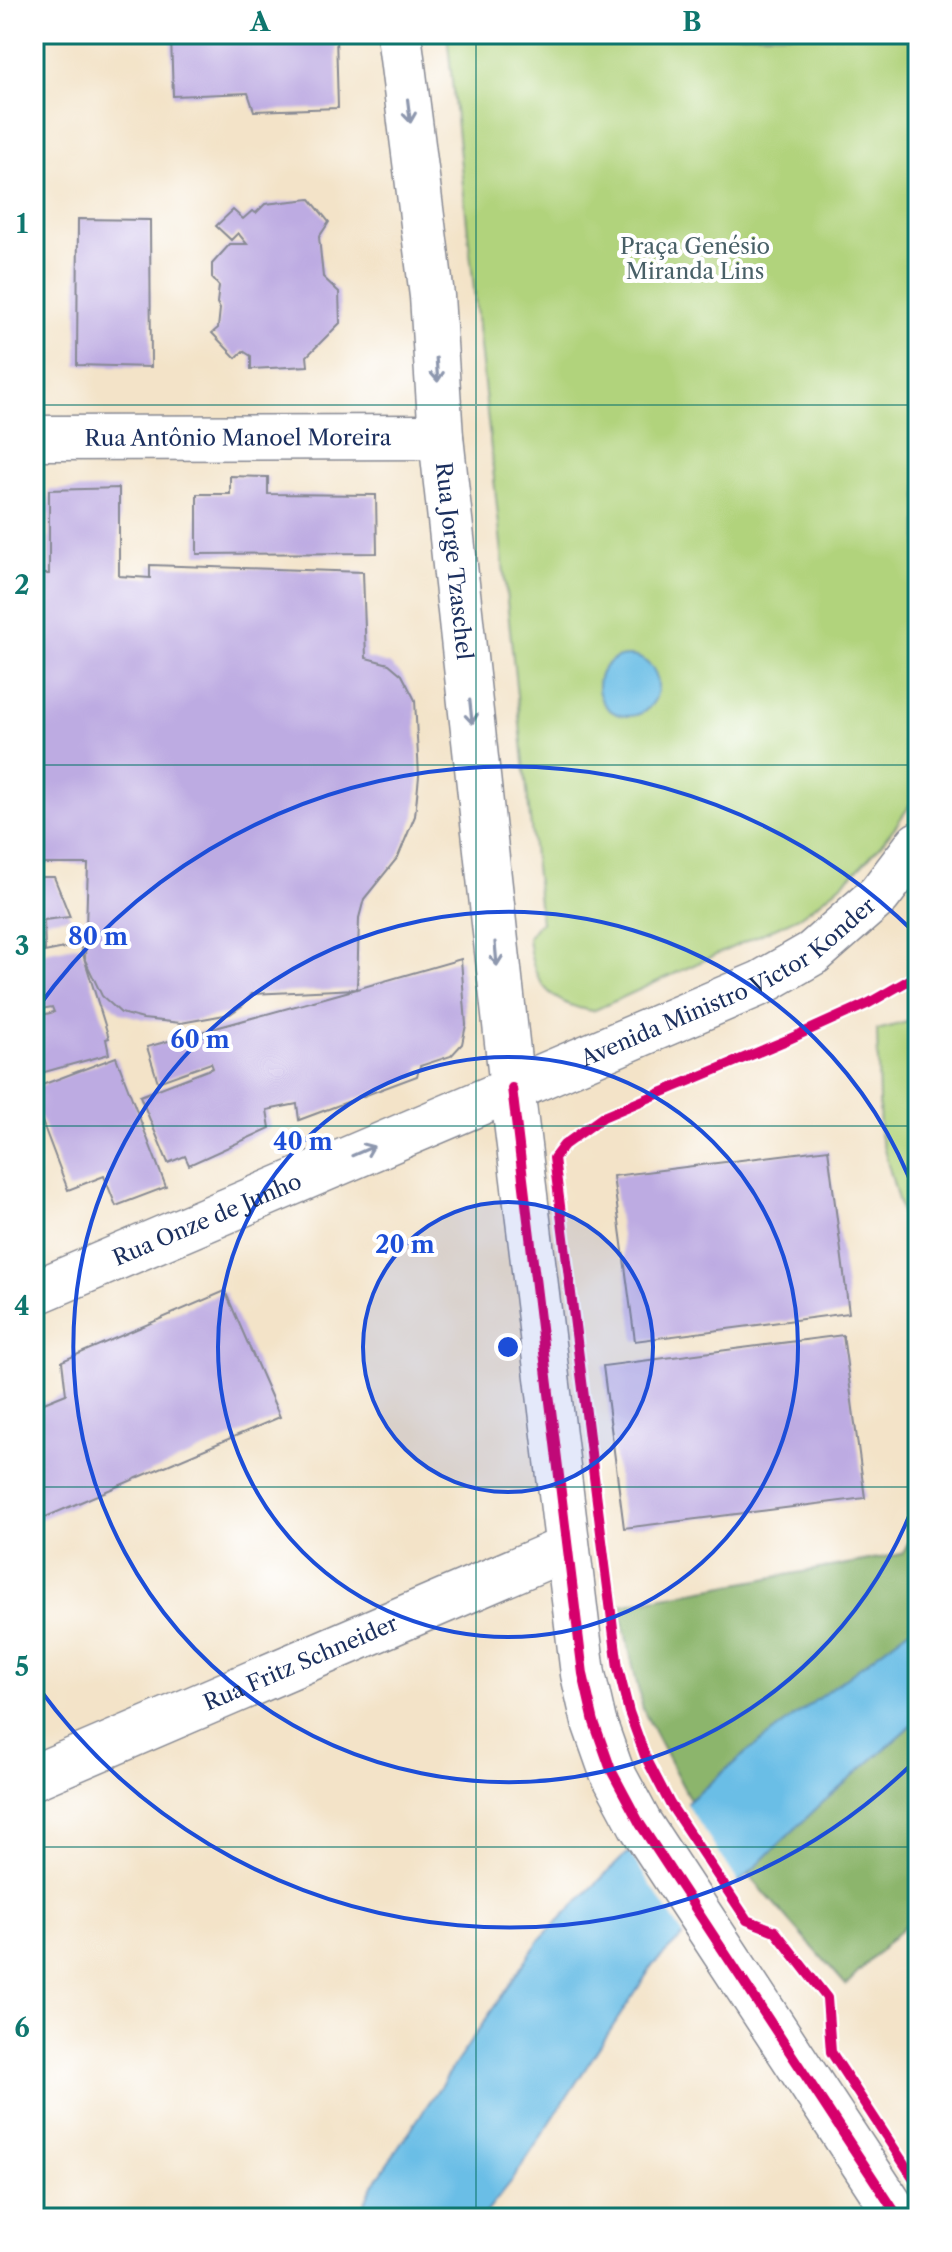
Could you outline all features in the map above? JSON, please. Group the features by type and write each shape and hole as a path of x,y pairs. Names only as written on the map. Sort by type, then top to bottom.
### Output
{"main road":[{"name":"Rua Jorge Tzaschel","path":"399,34 432,296 441,437 512,1088 583,1674 594,1722 611,1770 640,1824 899,2218"},
{"name":"Rua Antônio Manoel Moreira","path":"34,438 441,437"},
{"name":"Avenida Ministro Victor Konder","path":"512,1088 761,983 813,953 879,895 918,844"},
{"name":"Rua Onze de Junho","path":"34,1293 512,1088"},
{"name":"Rua Fritz Schneider","path":"34,1777 567,1548"}],"green space":[{"name":"Praça Genésio Miranda Lins","path":"447,34 918,34 918,791 894,828 866,861 834,891 799,917 593,1011 564,1003 545,988 538,978 530,953 528,937 541,923"},
{"path":"918,1019 918,1272 880,1135 877,1030"},
{"path":"918,1526 918,1623 915,1628 747,1752 690,1800 643,1710 619,1605 902,1554"},
{"path":"918,1720 918,1912 846,1985 748,1874 821,1804"}],"water":[{"path":"628,656 639,658 649,665 656,675 656,697 649,707 639,714 628,716 617,714 607,707 600,697 598,686 600,675 607,665 617,658"},
{"path":"918,1623 918,1720 821,1804 653,1965 514,2178 482,2218 357,2218 373,2185 541,1938 621,1859 747,1752"}],"pier":[{"path":"684,1800 741,1886 686,1939 627,1849"}],"building":[{"path":"146,34 336,34 338,108 254,111 248,93 173,96 171,37 146,38"},
{"path":"310,199 329,222 319,237 323,277 339,292 340,323 307,356 308,366 251,369 251,356 243,351 236,358 212,333 218,328 220,309 217,303 219,286 212,278 212,264 230,244 247,244 238,233 231,240 216,226 233,210 243,219 265,204"},
{"path":"78,219 150,220 151,367 77,365"},
{"path":"230,476 268,477 268,494 376,495 377,553 197,554 197,494 230,494"},
{"path":"119,488 119,576 150,578 150,565 363,572 366,658 389,664 402,675 415,700 419,776 415,816 398,857 364,899 359,918 357,989 252,994 230,1014 181,1023 121,1013 102,996 85,960 88,864 34,864 34,546 37,546 38,574 49,574 49,490"},
{"path":"34,877 54,877 70,917 44,920 45,950 34,951"},
{"path":"80,945 109,1038 106,1039 109,1054 34,1075 34,1017 54,1012 52,1007 34,1010 34,954"},
{"path":"461,959 466,1025 462,1044 451,1056 420,1066 417,1076 299,1120 297,1104 267,1110 270,1128 189,1165 185,1156 168,1163 140,1096 213,1068 211,1063 158,1082 147,1047"},
{"path":"116,1057 166,1187 116,1206 104,1176 68,1190 40,1116 34,1118 34,1088"},
{"path":"828,1149 849,1313 635,1341 613,1176"},
{"path":"225,1291 280,1417 34,1522 34,1407 66,1394 62,1361"},
{"path":"843,1335 865,1498 624,1528 603,1366"}],"cycle path":[{"path":"918,975 869,1003 787,1040 603,1117 564,1145 554,1158 618,1668 629,1712 645,1756 670,1804 747,1920 775,1931 827,1998 831,2052 918,2185"},
{"path":"512,1088 583,1674 594,1722 611,1770 640,1824 899,2218"}]}
